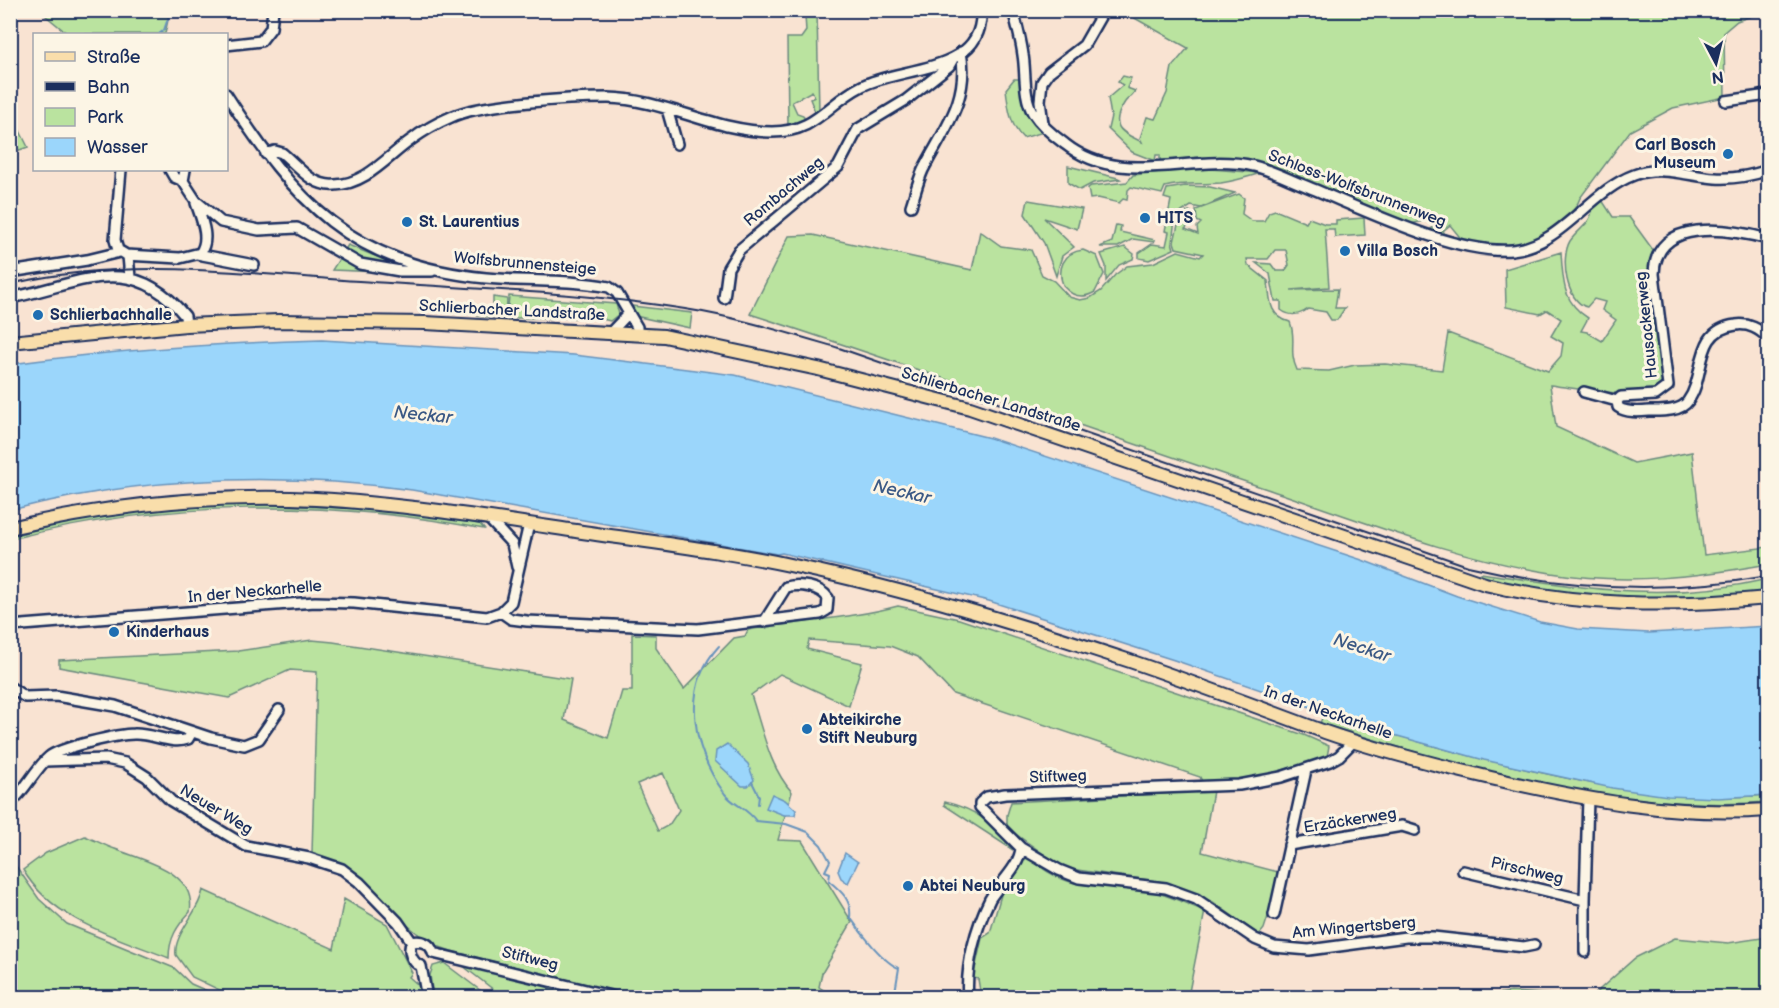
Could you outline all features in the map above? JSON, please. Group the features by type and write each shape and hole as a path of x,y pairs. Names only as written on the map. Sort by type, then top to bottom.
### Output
{"main road":[{"name":"Schlierbacher Landstraße","path":"10,342 186,326 341,321 637,333 686,340 819,369 970,408 1485,584 1536,596 1594,603 1650,604 1768,598"},
{"name":"In der Neckarhelle","path":"10,528 98,510 171,501 249,498 314,499 486,517 752,558 888,588 1113,656 1354,741 1465,772 1588,798 1677,809 1728,812 1768,810"}],"street":[{"path":"228,45 261,41 271,28 273,10"},
{"name":"Rombachweg","path":"724,298 728,268 739,250 838,167 852,137 862,126 906,100 949,66 957,54 972,43 979,31 981,10"},
{"name":"Schloss-Wolfsbrunnenweg","path":"1013,10 1023,56 1029,103 1043,124 1071,148 1104,164 1147,169 1198,162 1255,166 1420,231 1462,244 1501,250 1523,248 1548,235 1614,185 1638,173 1665,171 1721,178 1746,177 1768,170"},
{"path":"1043,124 1040,101 1042,82 1049,72 1084,45 1104,10"},
{"path":"266,154 275,151 282,153 316,182 342,185 364,176 412,139 453,116 474,110 542,102 616,99 668,109 750,130 792,131 817,120 862,86 927,69 957,54 964,79 961,96 922,173 910,206"},
{"path":"1726,101 1768,94"},
{"name":"Wolfsbrunnensteige","path":"228,97 266,154 301,196 341,231 386,255 437,270 485,278 609,286 617,293 637,327 637,333"},
{"path":"668,109 677,144"},
{"path":"122,171 115,236 130,277"},
{"path":"171,171 174,177 183,181 196,203 204,237 203,249 197,254"},
{"path":"183,181 185,171"},
{"path":"196,203 221,222 247,228 302,230 345,256 374,268 422,272 437,270"},
{"name":"Hausackerweg","path":"1617,401 1623,396 1656,395 1668,386 1654,274 1656,257 1666,242 1677,235 1698,231 1737,232 1768,239"},
{"path":"10,272 123,253 180,258 197,254 254,265"},
{"path":"10,298 70,282 130,277 147,282 165,295 185,316 186,326"},
{"path":"611,332 628,314"},
{"path":"1584,393 1617,401 1620,409 1628,411 1682,406 1688,401 1705,346 1714,333 1738,324 1749,325 1768,338"},
{"path":"486,517 502,531 512,544 518,574"},
{"path":"501,612 511,602 529,524"},
{"name":"In der Neckarhelle","path":"10,626 315,602 354,603 481,617 501,612 511,619 527,621 675,629 710,628 764,622 820,614 827,610 829,603 825,593 789,585 778,596 764,622"},
{"path":"10,687 25,697 56,696 115,706 231,743 252,744 263,735 279,710"},
{"path":"10,803 45,761 59,751 122,734 141,733 181,741 188,739 192,732"},
{"name":"Stiftweg","path":"1021,848 984,814 979,805 983,799 1032,792 1251,784 1306,770 1339,756 1354,741"},
{"name":"Neuer Weg","path":"45,761 106,759 125,763 147,777 171,801 246,846 309,858 342,869 359,882 402,927 412,942"},
{"name":"Erzäckerweg","path":"1274,915 1306,770"},
{"name":"Pirschweg","path":"1585,952 1588,798"},
{"name":"Erzäckerweg","path":"1289,845 1402,826 1415,830"},
{"path":"968,998 970,961 984,912 1018,859 1021,848"},
{"name":"Am Wingertsberg","path":"1021,848 1069,875 1155,885 1186,895 1207,906 1255,939 1279,948 1309,950 1418,937 1524,947 1534,945"},
{"name":"Pirschweg","path":"1463,871 1585,900"},
{"path":"412,942 411,956 416,964 421,966"},
{"name":"Stiftweg","path":"412,942 425,943 431,947 433,953 619,998"},
{"path":"421,966 430,961 433,953"},
{"path":"421,966 427,998"}],"green space":[{"path":"40,11 170,11 165,33 67,33"},
{"path":"796,11 817,11 819,112 816,114 810,99 815,97 812,91 792,102 797,113 803,115 805,121 788,126 787,38 801,38 806,31 805,16 796,16"},
{"path":"1122,11 1766,11 1737,21 1724,32 1725,97 1673,108 1630,131 1569,215 1541,236 1520,244 1504,246 1463,241 1450,225 1443,231 1447,236 1429,230 1434,227 1431,219 1411,224 1260,163 1200,157 1160,161 1160,155 1156,155 1155,161 1132,152 1108,129 1111,116 1108,98 1123,85 1118,82 1123,76 1131,78 1127,88 1135,91 1120,110 1118,123 1128,135 1142,142 1140,138 1147,117 1155,119 1167,93 1172,67 1188,48"},
{"path":"1014,79 1020,79 1027,115 1044,132 1023,138 1015,128 1010,115 1006,89"},
{"path":"17,125 28,147 11,153 11,128"},
{"path":"1068,166 1120,179 1093,183 1080,190 1068,183"},
{"path":"1198,168 1261,173 1221,183 1172,185 1165,187 1162,194 1131,187 1128,190 1127,200 1123,199 1119,203 1098,198 1090,199 1088,188 1091,186 1127,182 1133,175"},
{"path":"1185,186 1210,187 1235,193 1201,208 1191,206 1180,213 1175,220 1172,242 1174,249 1149,260 1139,258 1139,253 1152,244 1166,246 1169,232 1165,231 1171,200 1164,198 1167,189"},
{"path":"1239,194 1244,198 1242,214 1252,221 1264,221 1269,212 1275,210 1306,223 1309,218 1325,224 1336,224 1336,220 1364,218 1365,235 1335,237 1334,229 1325,229 1329,287 1291,290 1338,289 1335,308 1345,308 1337,320 1331,320 1326,312 1308,309 1302,313 1291,314 1281,310 1281,301 1275,301 1270,274 1256,263 1271,264 1276,271 1285,271 1289,265 1286,250 1275,250 1268,259 1247,259 1248,265 1268,281 1270,301 1274,312 1290,322 1293,334 1293,357 1297,370 1329,371 1355,365 1385,364 1442,370 1448,333 1548,371 1561,356 1563,343 1551,336 1561,319 1547,310 1540,314 1506,307 1505,269 1561,252 1566,291 1574,306 1588,318 1581,331 1602,341 1616,320 1602,310 1605,302 1594,299 1587,307 1574,297 1567,278 1565,258 1570,241 1587,222 1593,207 1602,200 1613,217 1629,217 1653,250 1648,284 1662,376 1661,387 1650,391 1622,393 1550,385 1556,427 1634,463 1692,452 1704,555 1768,547 1768,564 1687,576 1633,579 1579,577 1480,558 1374,526 750,314 789,236 813,235 972,270 980,231 1001,246 1031,250 1042,275 1054,281 1069,297 1080,300 1090,298 1101,291 1115,275 1127,266 1153,263 1178,251 1200,257 1203,254 1176,248 1174,242 1180,216 1189,211 1192,213 1192,223 1185,229 1198,234 1197,227 1201,223 1197,221 1196,210"},
{"path":"1028,200 1082,209 1077,229 1044,218 1074,247 1062,256 1056,276 1044,243 1025,214"},
{"path":"1116,225 1121,226 1120,232 1155,240 1154,242 1133,239 1118,247 1100,247 1112,242"},
{"path":"348,245 392,263 431,274 332,270"},
{"path":"1125,247 1134,254 1133,259 1119,265 1106,281 1106,266 1101,254"},
{"path":"1083,250 1097,256 1104,274 1095,292 1082,296 1071,293 1064,287 1061,268 1070,254"},
{"path":"509,296 616,304 619,314 610,321 598,318 507,318"},
{"path":"493,297 507,299 506,318 477,316 485,314 486,307 493,307"},
{"path":"632,306 692,313 690,328 635,316"},
{"path":"248,504 377,509 480,524 484,529 366,512 247,508 128,517 69,526 11,539 11,536 40,529 99,518 188,507"},
{"path":"1481,573 1589,588 1659,592 1730,586 1768,579 1768,591 1740,596 1692,599 1629,599 1537,589 1476,575"},
{"path":"898,606 959,619 1304,735 1329,746 1327,757 1252,779 1203,783 1200,777 953,694 918,657 890,646 809,640 807,649 862,663 849,706 780,674 751,695 777,771 792,792 778,840 802,841 852,922 822,973 819,987 834,997 639,997 434,945 395,915 358,875 340,864 312,853 317,672 290,670 229,698 59,667 59,660 238,651 312,640 333,642 571,679 564,720 608,738 622,691 632,691 632,634 656,635 656,648 684,689 734,638 745,636 748,630","holes":["663,773 679,810 669,825 658,831 637,784"]},
{"path":"1325,711 1433,746 1571,779 1683,796 1768,795 1768,802 1711,804 1654,801 1598,794 1541,783 1429,756 1320,723"},
{"path":"1213,791 1202,852 1282,873 1264,929 1259,935 1213,902 1163,882 1070,869 1055,862 1007,828 1007,815 1011,802"},
{"path":"945,802 967,809 984,819 1013,850 944,805"},
{"path":"85,836 153,863 177,877 185,887 190,898 190,912 175,933 170,944 169,958 107,934 68,915 36,888 23,870 46,853"},
{"path":"1026,855 1040,867 1066,881 1092,886 1148,890 1205,911 1188,997 981,997 978,979 973,978 982,938 990,933 1003,888"},
{"path":"11,859 39,899 67,924 174,968 191,984 221,997 11,997"},
{"path":"203,890 334,949 344,899 387,924 412,973 409,977 424,990 426,997 234,997 192,977 176,955 176,947 182,931 201,899"},
{"path":"1768,937 1768,997 1591,997 1635,958 1675,938 1728,943"},
{"path":"454,959 601,997 503,997"},
{"path":"444,963 489,997 433,997 430,975 433,966"},
{"path":"1511,992 1591,997 1476,997"}],"water":[{"name":"Neckar","path":"322,340 574,355 735,375 990,438 1362,560 1457,596 1540,622 1578,629 1649,633 1768,626 1768,795 1718,798 1668,796 1612,788 1484,760 1383,732 1174,660 989,601 782,553 777,554 412,490 311,481 260,479 210,481 111,490 11,510 11,364 166,348"},
{"path":"727,744 748,764 754,780 748,786 742,786 715,761 716,751"},
{"path":"772,794 785,800 796,810 795,815 784,815 766,808"},
{"path":"845,853 858,862 848,883 841,878 838,871"}],"waterway":[{"path":"160,33 164,30 171,10"},
{"path":"719,646 707,663 699,681 695,700 695,720 705,759 725,794 756,821 786,824 808,832 821,845 830,861 825,871 830,873 829,881 847,901 850,917 880,954 899,968 894,998"},
{"path":"752,782 759,796 758,804"}],"railway":[{"path":"10,284 97,271 184,269 563,294 704,312 839,348 1468,566 1543,580 1618,587 1692,585 1768,576"}],"place":[{"name":"Carl Bosch Museum","path":"1728,154"},
{"name":"HITS","path":"1145,218"},
{"name":"St. Laurentius","path":"407,222"},
{"name":"Villa Bosch","path":"1345,251"},
{"name":"Schlierbachhalle","path":"38,315"},
{"name":"Kinderhaus","path":"114,632"},
{"name":"Abteikirche Stift Neuburg","path":"807,729"},
{"name":"Abtei Neuburg","path":"908,886"}]}
